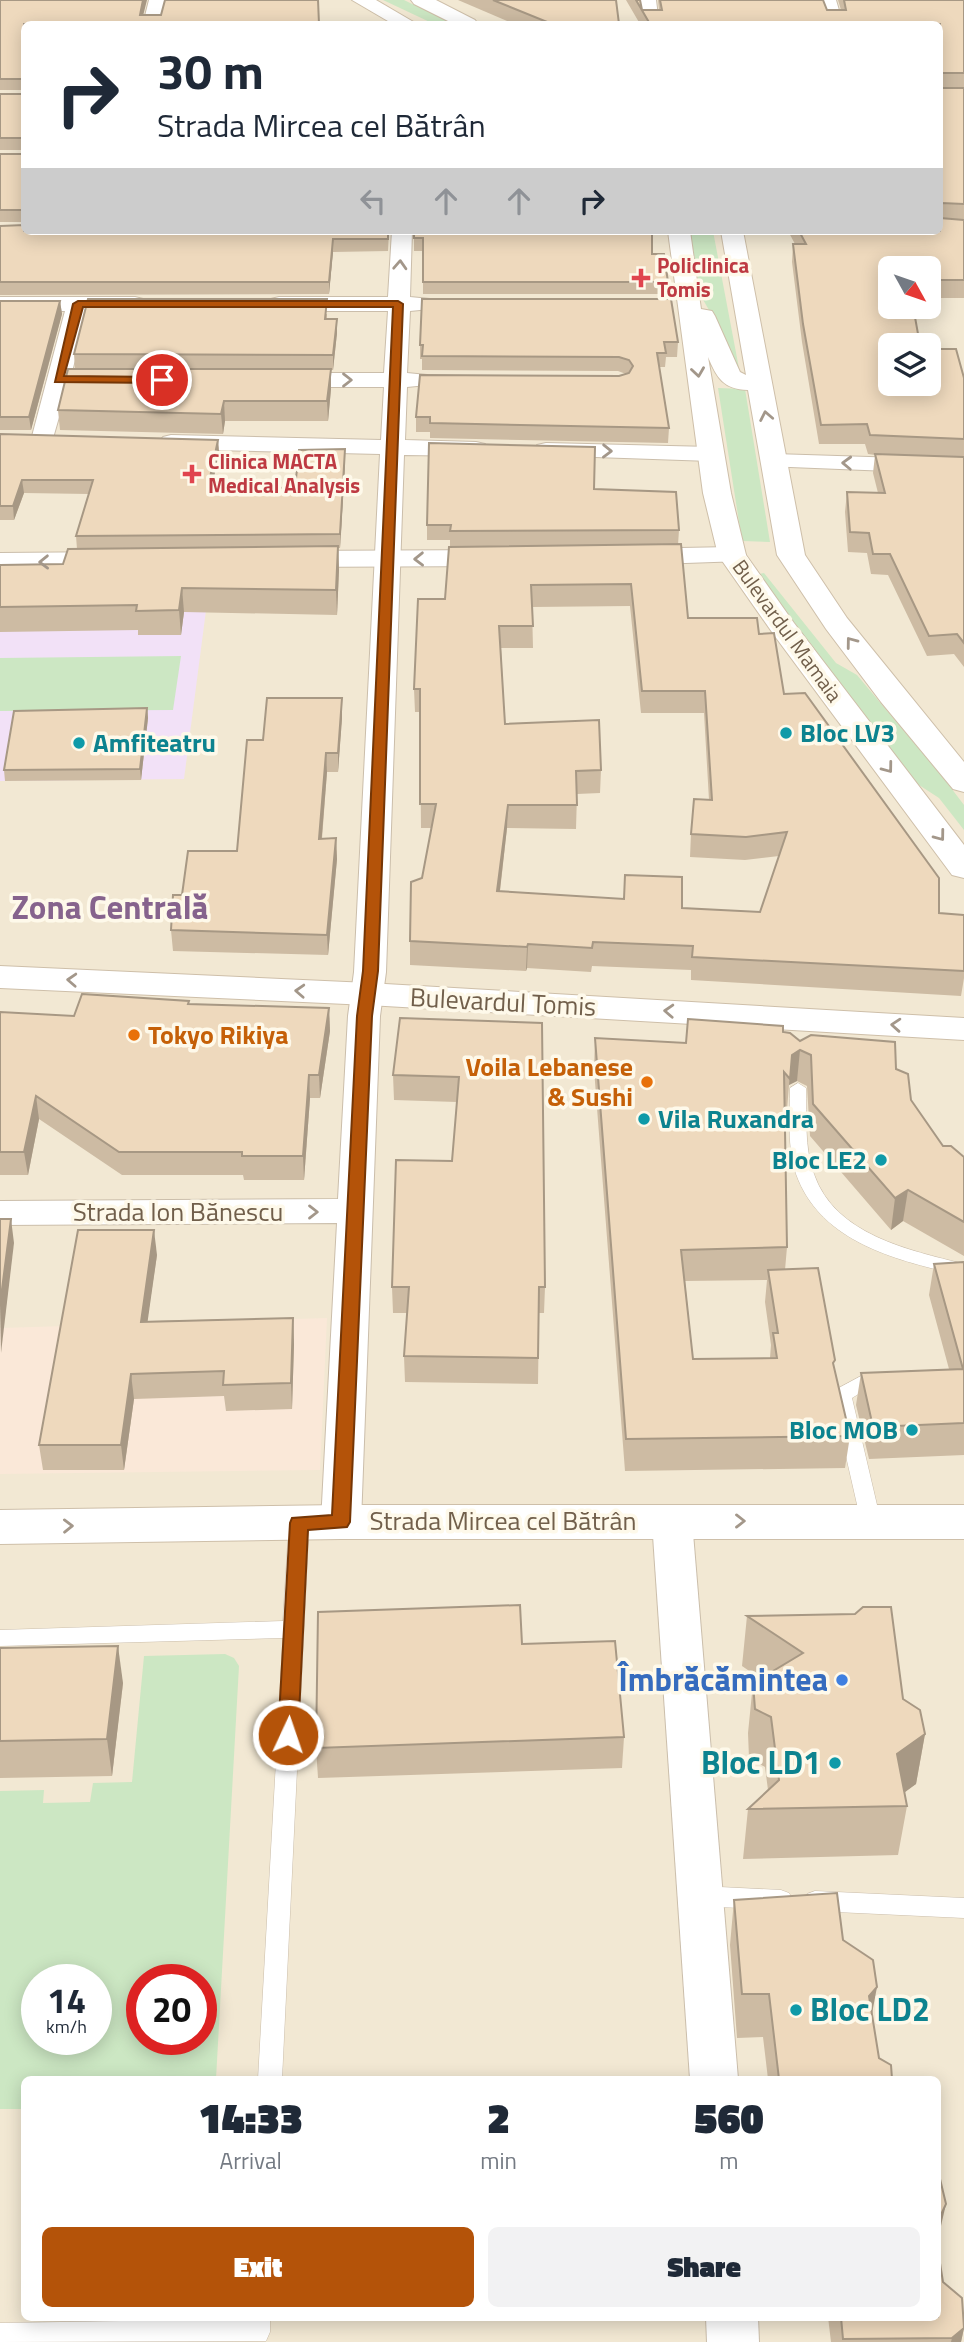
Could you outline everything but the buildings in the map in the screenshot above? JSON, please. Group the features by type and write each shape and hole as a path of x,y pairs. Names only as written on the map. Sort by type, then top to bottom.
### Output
{"main road":[{"path":"362,0 400,21"},
{"path":"421,0 461,21"},
{"name":"Bulevardul Mamaia","path":"679,235 682,301 732,555 784,629 964,868"},
{"name":"Bulevardul Mamaia","path":"733,235 791,555 852,644 964,782"},
{"path":"682,301 704,317 729,376 737,382 760,383"},
{"path":"603,557 791,555"},
{"path":"261,559 522,558"},
{"path":"0,562 150,560"},
{"name":"Bulevardul Tomis","path":"0,977 368,994 797,1027 964,1029"},
{"name":"Strada Mircea cel Bătrân","path":"0,1527 320,1522 964,1522"}],"street":[{"path":"153,21 158,0"},
{"path":"647,0 650,21"},
{"path":"827,0 834,21"},
{"path":"320,1522 356,1212 402,235"},
{"path":"0,304 162,304"},
{"path":"71,440 32,440 58,379 78,304"},
{"path":"259,304 440,304"},
{"path":"58,379 139,380"},
{"path":"260,380 437,380"},
{"path":"154,442 499,449"},
{"path":"526,450 711,454"},
{"path":"774,461 964,467"},
{"name":"Strada Ion Bănescu","path":"0,1213 356,1212"},
{"path":"672,1521 714,2076"},
{"path":"732,2321 733,2342"}],"lane":[{"path":"798,1088 799,1142 805,1174 816,1200 837,1222 866,1239 923,1260 964,1270"},
{"path":"872,1522 842,1395 861,1383 897,1382"},
{"path":"270,2076 293,1629 320,1522"},
{"path":"0,1638 293,1629"},
{"path":"700,1896 964,1908"},
{"path":"0,2336 257,2332 257,2321"}],"shaded area":[{"path":"0,0 964,0 964,2342 0,2342"},
{"path":"211,572 184,779 0,781 0,574"},
{"path":"327,1318 320,1470 0,1474 0,1328"}],"green space":[{"path":"383,0 404,0 447,21 428,21"},
{"path":"691,235 714,235 741,379 722,333 701,296"},
{"path":"718,388 745,389 770,542 742,541"},
{"path":"764,573 836,663 857,675 945,780 964,805 964,830 939,798 899,772 759,574"},
{"path":"181,656 173,710 0,711 0,658"},
{"path":"225,1654 234,1658 239,1666 216,2076 21,2076 21,2109 0,2109 0,1791 44,1790 43,1803 90,1802 93,1783 132,1782 144,1656"}],"place":[{"name":"Policlinica Tomis","path":"641,278"},
{"name":"Clinica MACTA Medical Analysis","path":"192,474"},
{"name":"Bloc LV3","path":"786,733"},
{"name":"Amfiteatru","path":"79,743"},
{"name":"Tokyo Rikiya","path":"134,1035"},
{"name":"Voila Lebanese & Sushi","path":"647,1082"},
{"name":"Vila Ruxandra","path":"644,1119"},
{"name":"Bloc LE2","path":"881,1160"},
{"name":"Bloc MOB","path":"912,1430"},
{"name":"Îmbrăcămintea","path":"842,1680"},
{"name":"Bloc LD1","path":"835,1763"},
{"name":"Bloc LD2","path":"796,2010"}],"district":[{"name":"Zona Centrală","path":"110,907"}],"route":[{"path":"162,380 58,379 78,304 398,304 370,971 364,1016 341,1522 299,1523 288,1735"}]}
